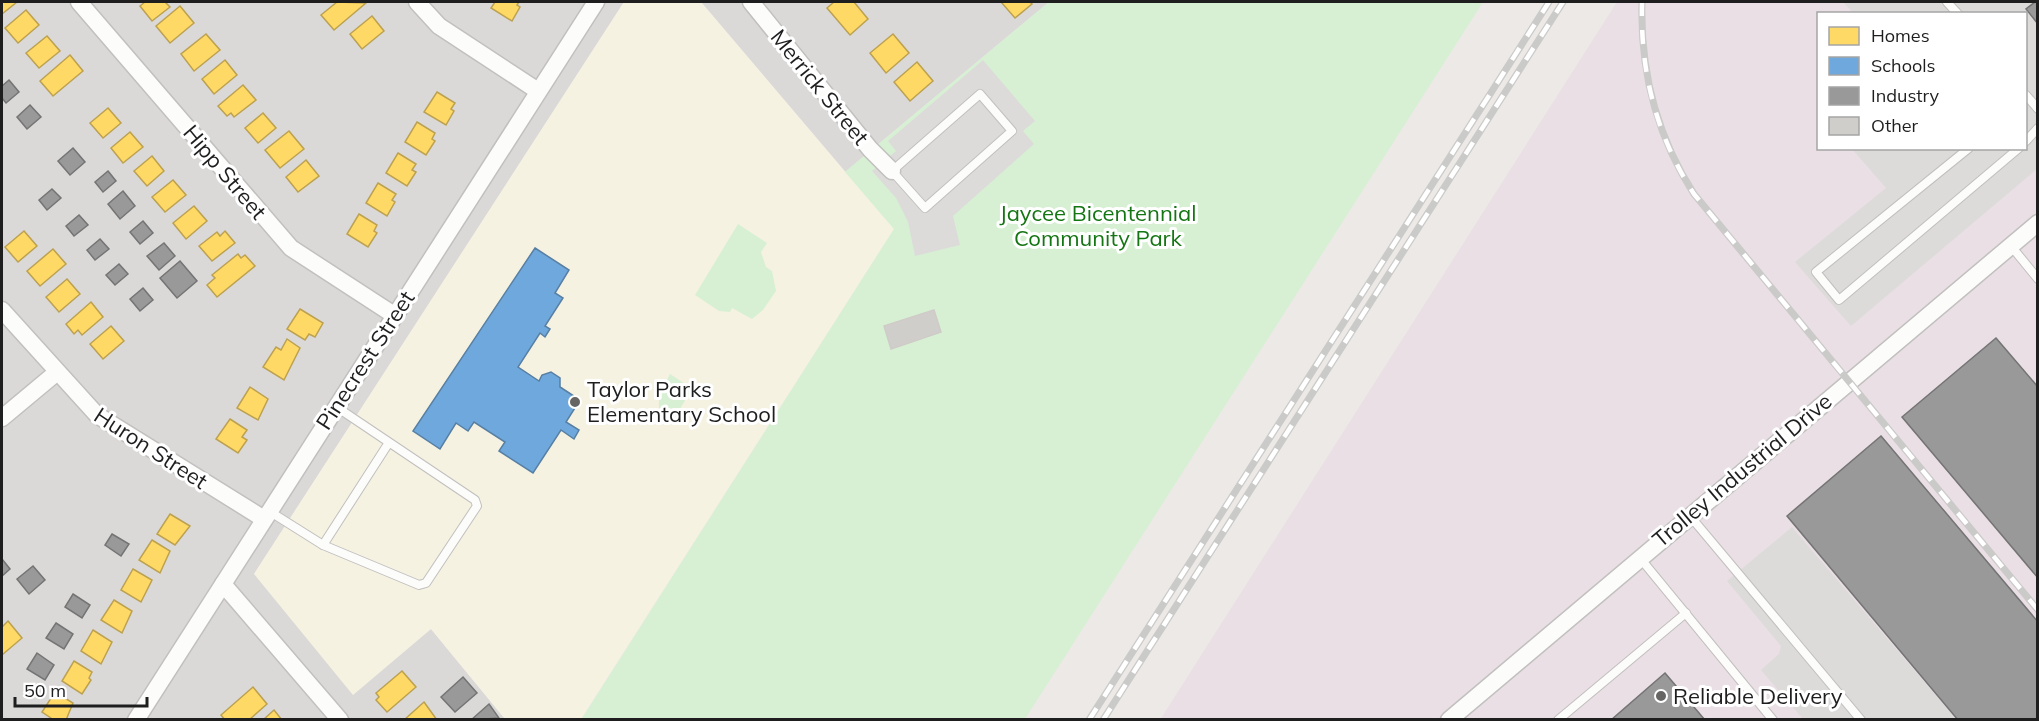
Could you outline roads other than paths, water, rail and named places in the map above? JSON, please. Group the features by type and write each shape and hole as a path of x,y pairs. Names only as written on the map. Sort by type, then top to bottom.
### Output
{"street":[{"name":"Hipp Street","path":"79,2 291,248 394,315"},
{"path":"417,2 440,26 538,91"},
{"name":"Pinecrest Street","path":"136,720 335,406 596,2"},
{"name":"Merrick Street","path":"751,2 870,150 892,171"},
{"name":"Trolley Industrial Drive","path":"1459,716 1689,515 2037,224"},
{"name":"Huron Street","path":"2,310 56,373 97,415 266,515"},
{"path":"2,418 56,373"},
{"path":"223,584 340,720"}],"lane":[{"path":"980,94 1012,131 925,208 892,171 980,94"},
{"path":"2027,97 2037,109"},
{"path":"1966,150 1816,272 1839,300 2017,150"},
{"path":"2011,246 2037,279"},
{"path":"266,515 323,545 423,585 477,506 475,500 388,444 335,406"},
{"path":"323,545 388,444"},
{"path":"1689,515 1861,720"},
{"path":"1640,557 1773,720"},
{"path":"1558,720 1686,613"}],"railway":[{"path":"1089,720 1549,2"},
{"path":"1103,720 1563,2"},
{"path":"1642,2 1644,53 1653,102 1670,149 1694,194 2038,610"}],"place":[{"name":"Taylor Parks Elementary School","path":"575,402"},
{"name":"Reliable Delivery","path":"1661,696"}],"park label":[{"name":"Jaycee Bicentennial Community Park","path":"1098,226"}]}
